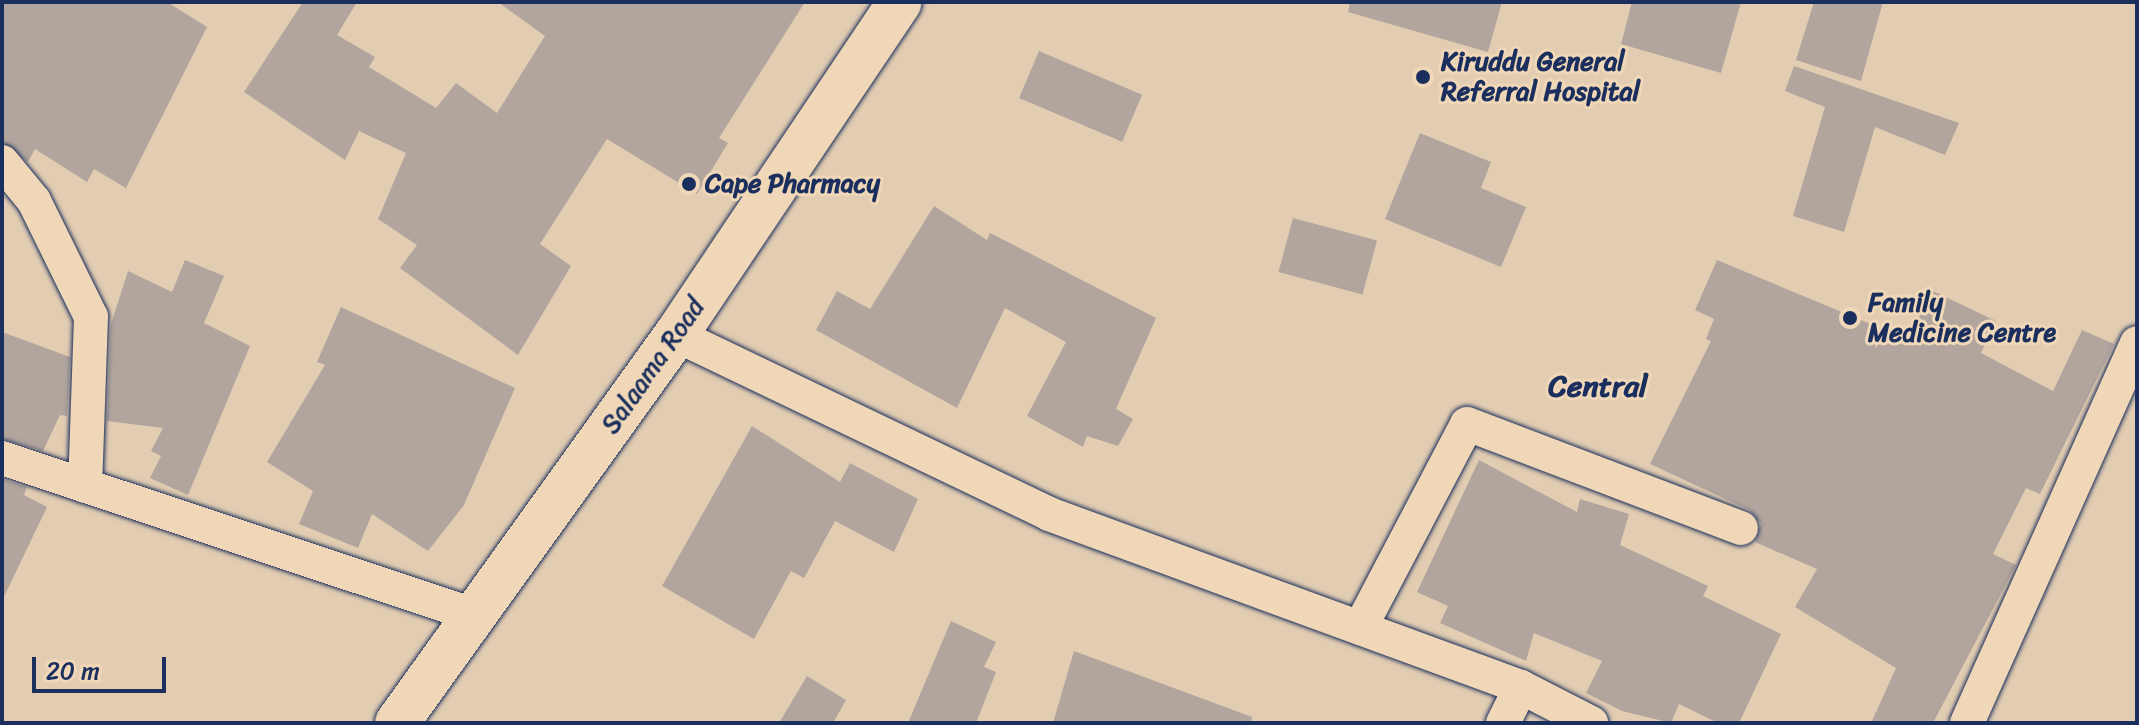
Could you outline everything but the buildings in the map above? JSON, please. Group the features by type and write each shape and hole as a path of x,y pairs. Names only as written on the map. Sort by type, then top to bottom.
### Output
{"main road":[{"name":"Salaama Road","path":"397,723 676,335 900,2"}],"street":[{"path":"2,162 34,201 91,317 85,486"},
{"path":"676,335 1049,514 1521,687 1591,723"},
{"path":"1967,723 2137,343"},
{"path":"1360,628 1467,424 1741,528"},
{"path":"2,458 476,616"},
{"path":"1503,723 1521,687"}],"place":[{"name":"Kiruddu General Referral Hospital","path":"1423,77"},
{"name":"Cape Pharmacy","path":"689,184"},
{"name":"Family Medicine Centre","path":"1850,318"}],"district":[{"name":"Central","path":"1598,386"}]}
